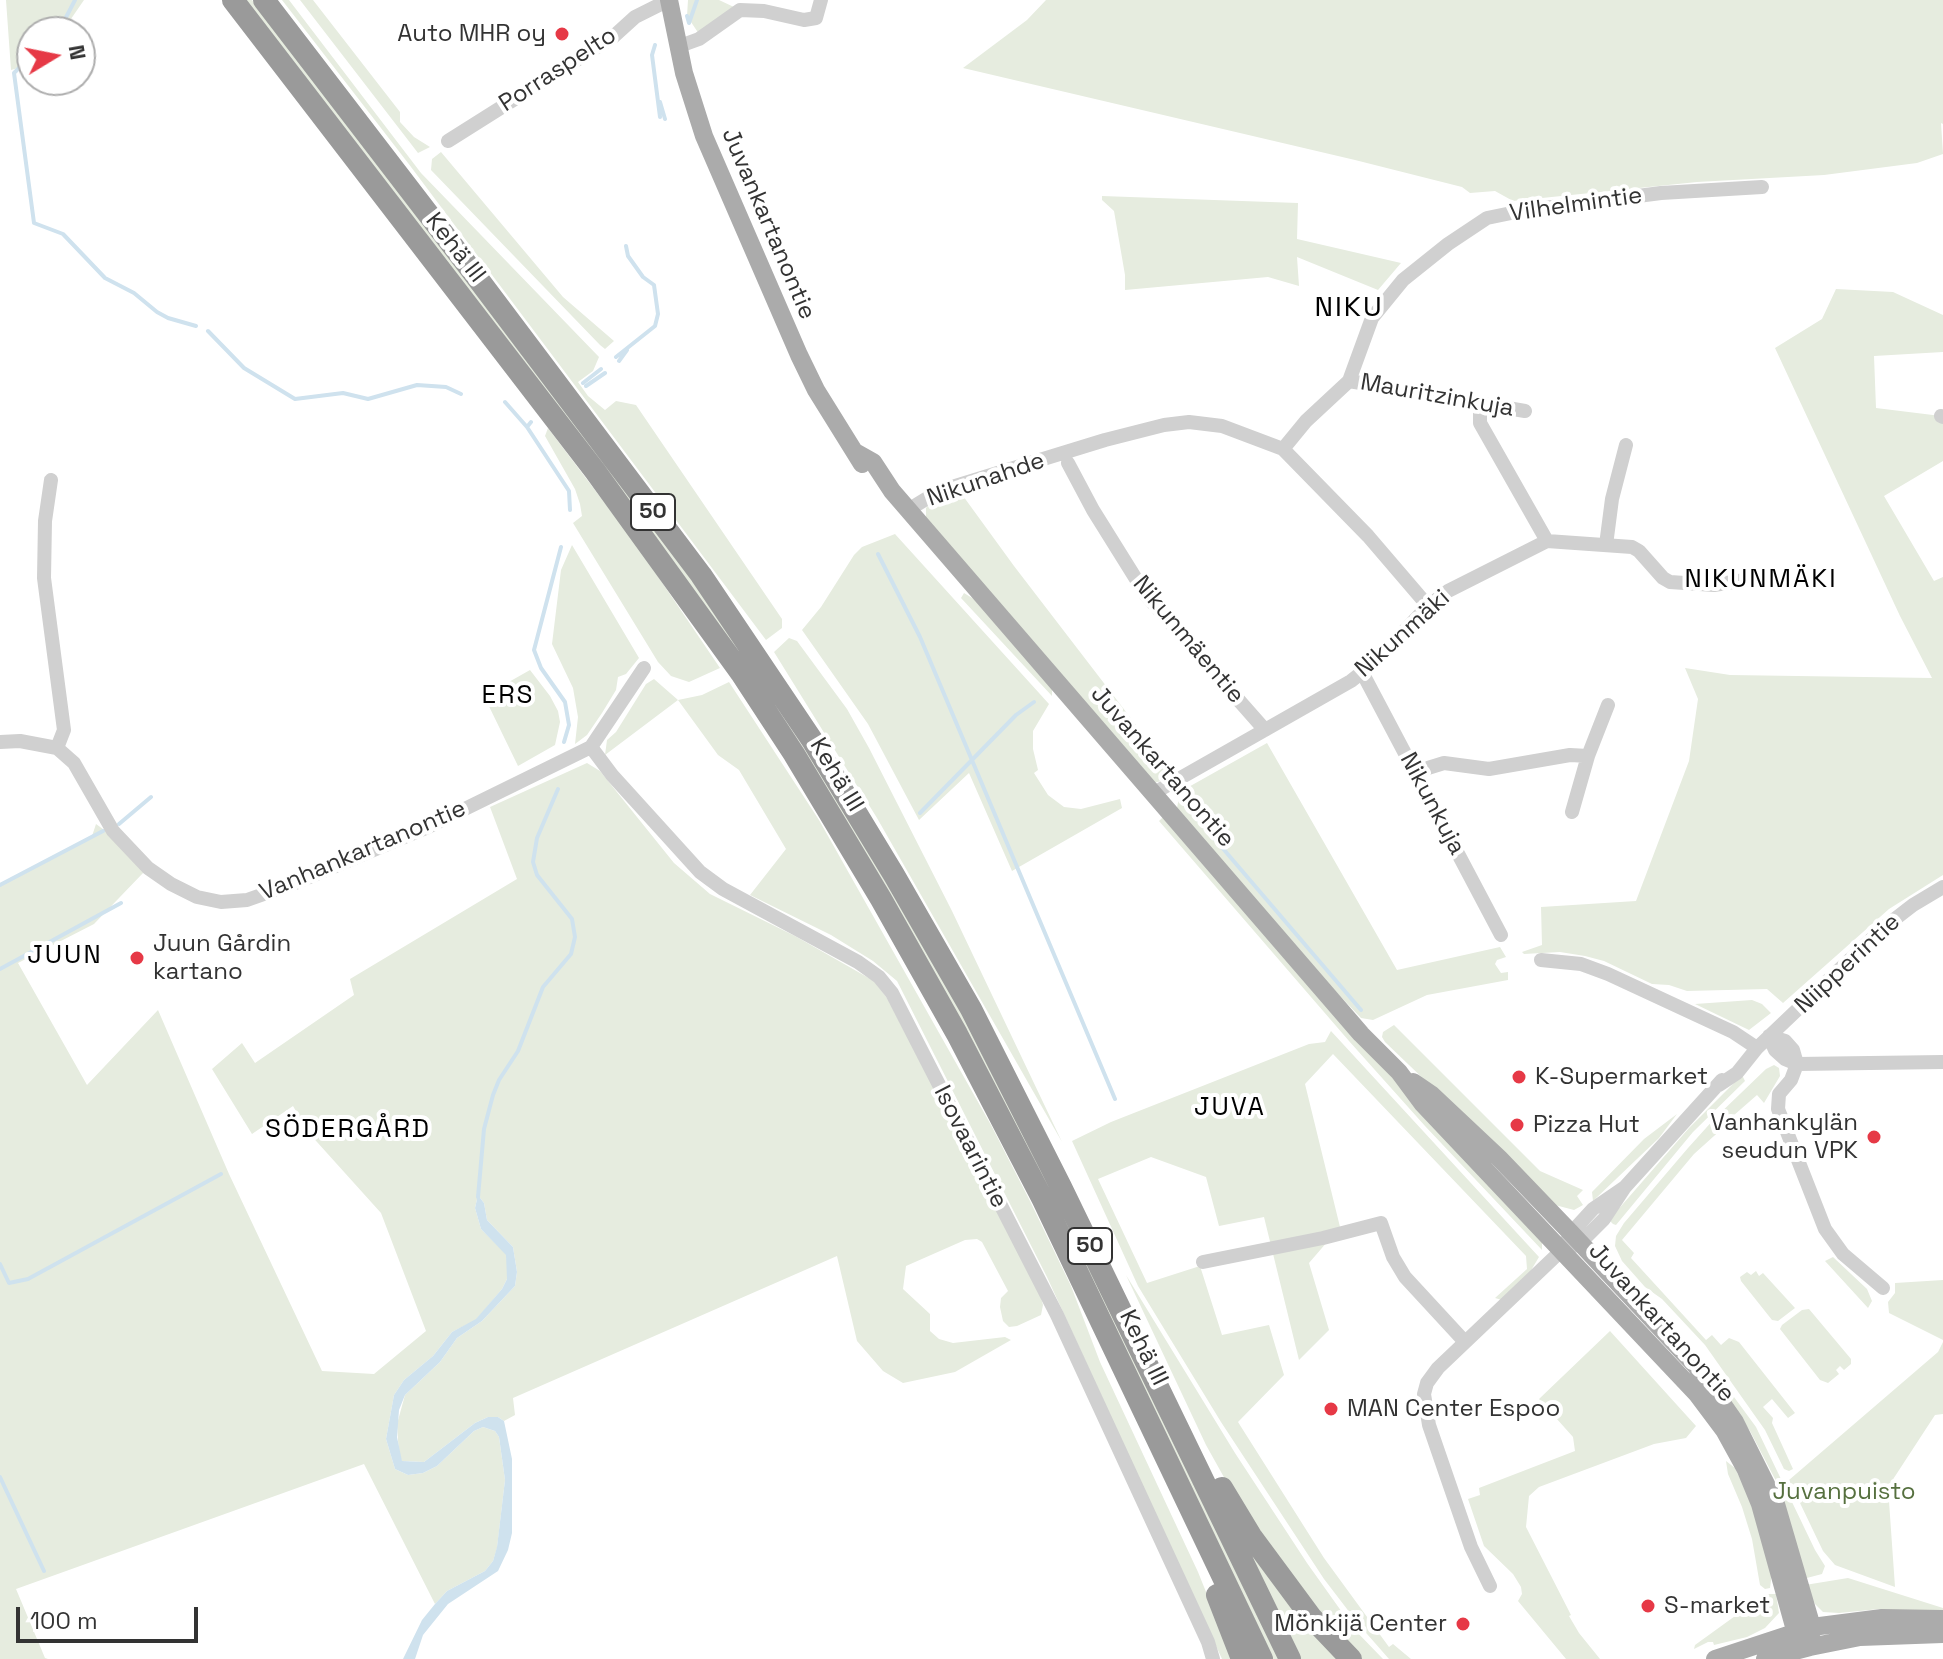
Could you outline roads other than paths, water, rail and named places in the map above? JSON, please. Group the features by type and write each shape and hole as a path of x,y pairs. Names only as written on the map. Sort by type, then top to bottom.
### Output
{"highway":[{"path":"217,0 284,67"},
{"name":"Kehä III","path":"233,0 604,483 741,673 794,754 957,1034 1043,1200 1262,1659"},
{"name":"Kehä III","path":"264,0 701,575 812,740 971,1009 1290,1659"},
{"path":"1184,1438 1209,1465 1251,1536 1311,1617 1351,1659"},
{"path":"1181,1488 1197,1550 1242,1659"}],"main road":[{"name":"Juvankartanontie","path":"669,0 677,47 704,136 816,390 873,480 892,491 1361,1034 1399,1072 1422,1103 1571,1242 1689,1385 1724,1430 1760,1504 1811,1653"},
{"path":"1715,1659 1804,1628 1882,1618 1943,1619"},
{"path":"1765,1659 1811,1653 1885,1635 1943,1634"}],"street":[{"name":"Porraspelto","path":"448,141 613,37 635,17 669,0"},
{"path":"816,18 821,0"},
{"path":"677,47 699,39 740,10 764,11 804,20 816,18 830,0"},
{"name":"Vilhelmintie","path":"1283,449 1306,421 1349,381 1372,318 1403,280 1487,218 1646,195 1762,187"},
{"name":"Mauritzinkuja","path":"1349,381 1525,411"},
{"path":"1480,404 1480,423 1547,541 1632,547 1670,582 1714,585 1751,579"},
{"name":"Nikunahde","path":"908,510 939,491 1066,458 1164,425 1189,422 1222,426 1283,449"},
{"path":"1606,545 1612,499 1626,445"},
{"path":"1283,449 1368,536 1428,606"},
{"name":"Nikunmäentie","path":"1066,458 1093,510 1146,595 1265,730"},
{"path":"0,742 20,741 57,748 64,730 44,578 45,521 51,480"},
{"name":"Nikunmäki","path":"1154,793 1363,674 1428,606 1448,591 1547,541"},
{"name":"Vanhankartanontie","path":"57,748 74,763 113,831 148,868 197,897 221,902 247,900 428,827 569,760 591,747 644,668"},
{"name":"Nikunkuja","path":"1363,674 1501,935"},
{"path":"1572,812 1588,756 1608,705"},
{"name":"Isovaarintie","path":"591,747 612,775 700,872 723,889 858,962 879,977 892,993 1057,1315 1213,1659"},
{"path":"1415,772 1444,763 1489,769 1570,755 1588,756"},
{"name":"Niipperintie","path":"1490,1586 1471,1547 1424,1407 1424,1394 1432,1374 1571,1242 1604,1219 1625,1187 1719,1085 1729,1067 1757,1048 1882,929 1943,887"},
{"path":"1541,960 1581,964 1608,974 1733,1032 1757,1048"},
{"path":"1769,1036 1775,1050 1797,1064 1943,1062"},
{"path":"1797,1064 1791,1080 1779,1094 1778,1109 1825,1229 1843,1254 1883,1288"},
{"path":"1203,1262 1381,1223 1393,1257 1405,1277 1465,1342"}],"water":[{"path":"478,1195 484,1203 487,1220 513,1247 517,1272 515,1286 482,1321 457,1338 440,1362 405,1395 399,1410 397,1437 402,1461 424,1462 475,1423 488,1417 498,1417 504,1421 512,1459 512,1533 498,1571 448,1604 423,1635 415,1659 403,1659 422,1620 435,1604 447,1591 485,1571 493,1561 497,1547 505,1480 499,1437 495,1431 483,1427 474,1431 437,1466 423,1473 408,1475 395,1469 386,1439 394,1395 404,1380 433,1356 452,1332 476,1319 507,1279 506,1255 481,1229 475,1208"}],"waterway":[{"path":"67,16 75,0"},
{"path":"687,16 689,23 697,0"},
{"path":"655,45 652,55 660,117"},
{"path":"16,71 16,88"},
{"path":"17,96 34,223 63,234 105,278 134,293 157,312 196,326"},
{"path":"660,102 665,119"},
{"path":"616,357 655,326 658,314 654,285 643,277 628,256 626,246"},
{"path":"208,331 244,368 295,399 343,393 368,399 417,385 446,387 461,394"},
{"path":"619,361 627,350"},
{"path":"583,383 601,369"},
{"path":"586,386 605,373"},
{"path":"505,402 527,427"},
{"path":"531,422 527,427 569,491 570,510"},
{"path":"561,547 534,650 541,668 565,702 569,725 564,742"},
{"path":"878,554 920,637 1115,1099"},
{"path":"920,813 1016,715 1034,702"},
{"path":"478,1197 484,1129 493,1095 518,1051 543,987 571,954 575,937 572,919 537,875 533,862 537,838 558,789"},
{"path":"119,824 151,797"},
{"path":"1184,803 1361,1010"},
{"path":"0,885 103,831"},
{"path":"0,969 121,903"},
{"path":"0,1264 9,1283 28,1279 221,1174"},
{"path":"0,1477 44,1571"}],"place":[{"name":"Auto MHR oy","path":"562,34"},
{"name":"Juun Gårdin kartano","path":"137,958"},
{"name":"K-Supermarket","path":"1519,1077"},
{"name":"Pizza Hut","path":"1517,1125"},
{"name":"Vanhankylän seudun VPK","path":"1874,1137"},
{"name":"MAN Center Espoo","path":"1331,1409"},
{"name":"S-market","path":"1648,1606"},
{"name":"Mönkijä Center","path":"1463,1624"}],"district":[{"name":"NIKU","path":"1349,308"},
{"name":"NIKUNMÄKI","path":"1761,580"},
{"name":"ERS","path":"508,696"},
{"name":"JUUN","path":"65,956"},
{"name":"JUVA","path":"1230,1108"},
{"name":"SÖDERGÅRD","path":"348,1130"}],"park label":[{"name":"Juvanpuisto","path":"1844,1492"}]}
